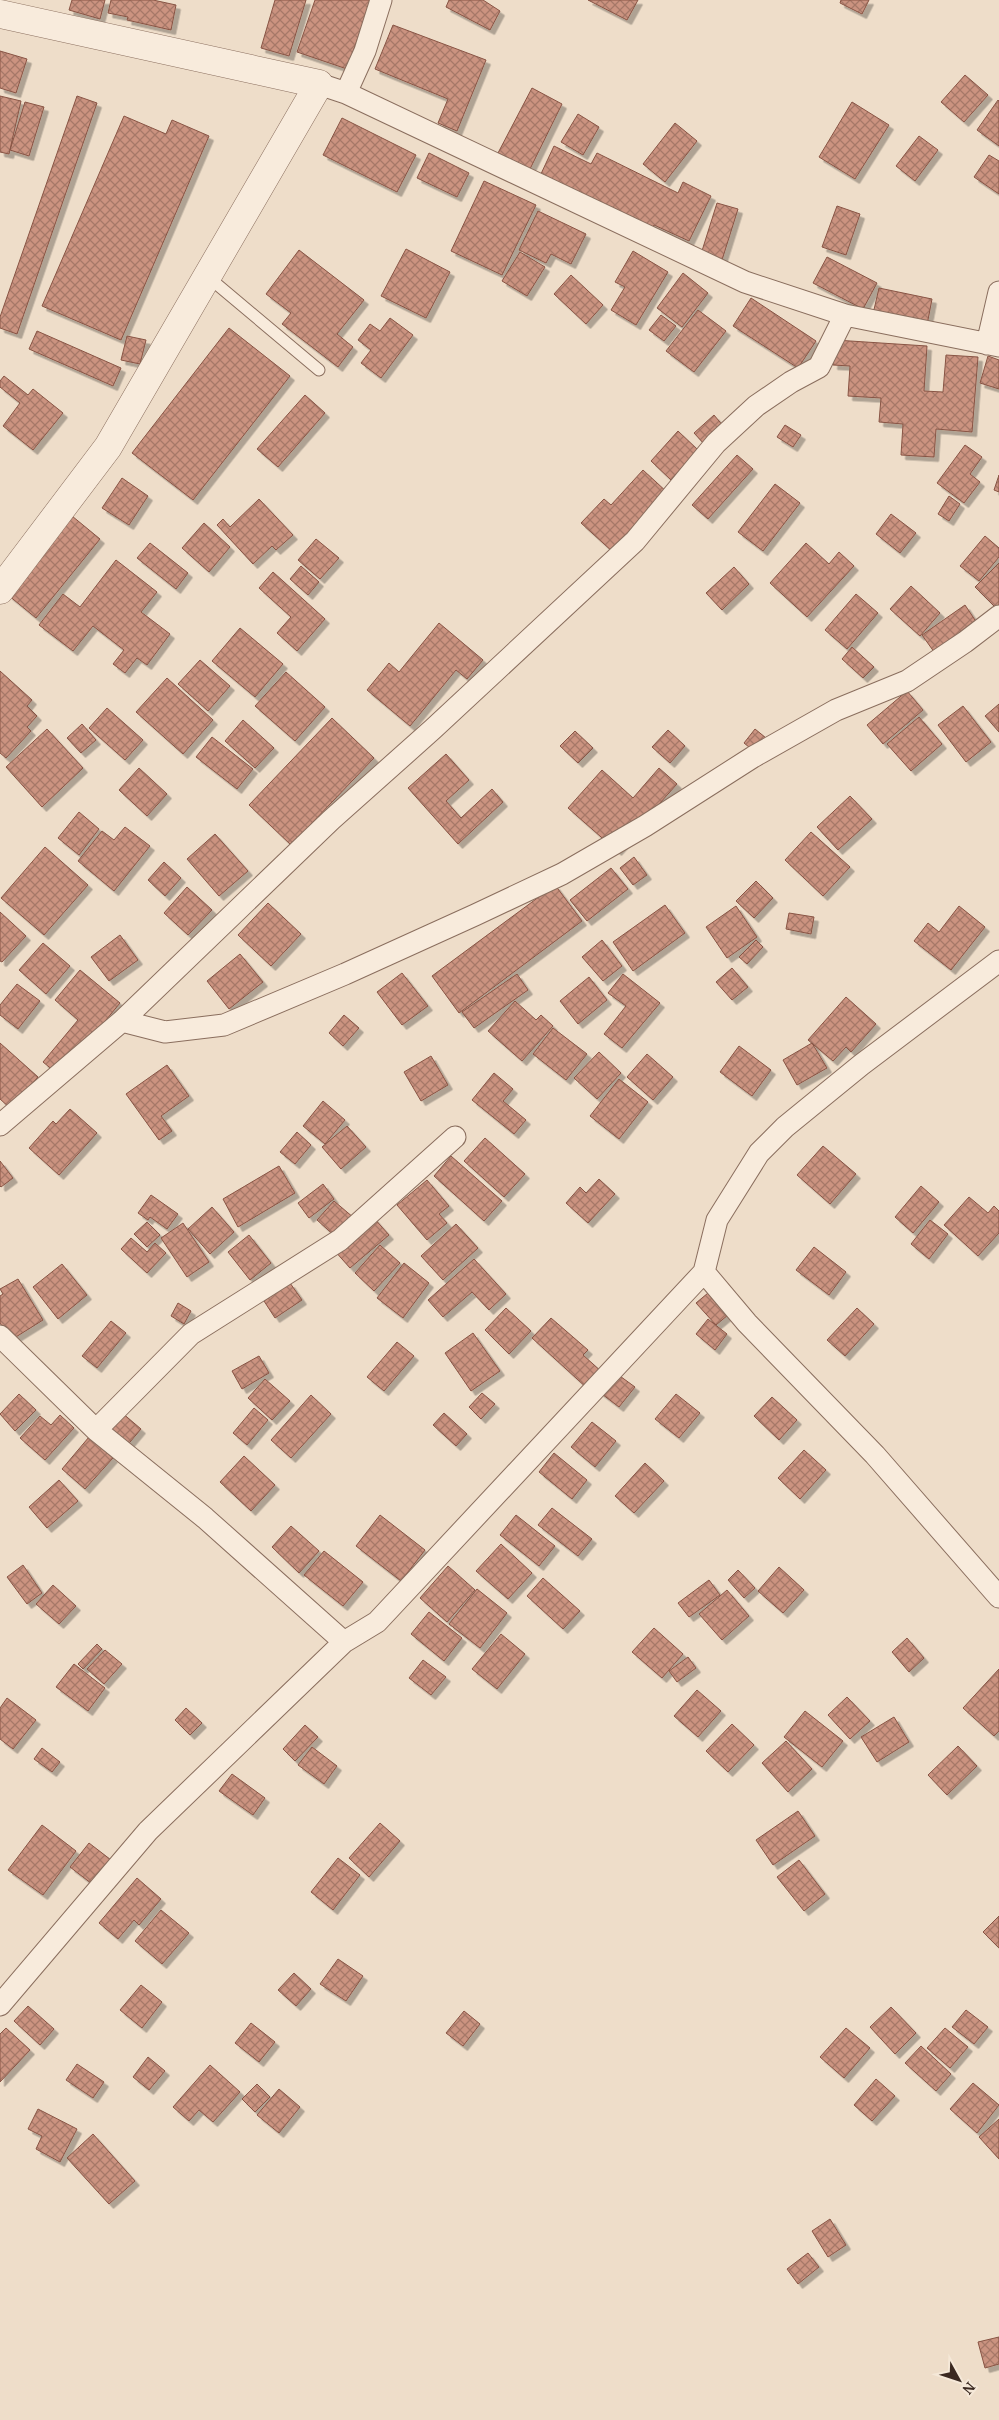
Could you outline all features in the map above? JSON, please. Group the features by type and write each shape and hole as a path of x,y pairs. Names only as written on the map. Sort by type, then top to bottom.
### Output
{"street":[{"path":"346,93 365,51 381,0"},
{"path":"0,14 319,84 346,93 745,282 845,315 993,345 999,292"},
{"path":"0,590 108,447 319,84"},
{"path":"0,1125 122,1021 331,820 433,729 634,541 716,443 756,406 791,382 819,367 845,315"},
{"path":"122,1021 165,1032 224,1024 345,974 475,915 570,869 645,826 754,757 836,710 907,681 965,642 999,616"},
{"path":"0,2005 148,1831 344,1642 378,1622 704,1272 717,1220 759,1153 785,1127 861,1065 999,961"},
{"path":"96,1430 191,1334 340,1240 455,1137"},
{"path":"704,1272 747,1323 875,1455 999,1597"},
{"path":"0,1336 96,1430 205,1518 344,1642"}],"lane":[{"path":"208,276 319,370"}],"building":[{"path":"72,0 105,0 100,19 69,10"},
{"path":"111,0 153,0 176,5 171,30 127,20 128,17 108,13"},
{"path":"275,0 306,0 289,56 261,48"},
{"path":"315,0 371,0 347,69 297,52"},
{"path":"449,0 483,0 500,11 490,30 446,7"},
{"path":"588,0 638,0 627,20"},
{"path":"841,0 869,0 862,14 840,3"},
{"path":"393,25 486,60 457,131 438,123 448,99 375,69"},
{"path":"0,51 27,59 16,93 0,88"},
{"path":"965,75 988,95 964,122 941,102"},
{"path":"532,88 562,104 530,169 498,153"},
{"path":"0,96 21,101 9,154 0,152"},
{"path":"77,96 97,103 17,334 0,328 0,317"},
{"path":"999,101 999,146 977,130"},
{"path":"25,102 44,107 29,156 10,150"},
{"path":"852,102 889,125 855,179 819,157"},
{"path":"578,114 599,127 583,155 561,142"},
{"path":"124,116 166,134 172,120 209,136 121,340 42,306"},
{"path":"342,118 416,155 397,192 323,155"},
{"path":"675,123 697,141 665,182 643,164"},
{"path":"919,136 938,150 915,181 896,166"},
{"path":"554,146 591,164 597,153 678,193 683,182 711,196 689,241 654,225 651,231 540,176"},
{"path":"429,153 469,173 457,197 417,178"},
{"path":"989,155 999,161 999,194 974,177"},
{"path":"484,181 536,205 502,275 451,251"},
{"path":"717,203 738,209 722,260 701,254"},
{"path":"837,206 860,214 846,255 822,247"},
{"path":"538,211 586,234 571,264 551,254 546,263 519,250"},
{"path":"406,249 450,272 426,318 381,296"},
{"path":"299,250 364,300 337,334 353,347 338,367 282,324 291,313 266,294"},
{"path":"633,251 668,272 636,325 611,310 625,287 615,282"},
{"path":"520,252 545,267 527,296 502,281"},
{"path":"827,257 877,283 863,309 813,283"},
{"path":"683,273 708,293 682,327 657,308"},
{"path":"571,275 603,305 586,324 554,294"},
{"path":"879,288 932,299 927,325 873,314"},
{"path":"751,298 816,341 798,368 733,326"},
{"path":"698,310 726,331 694,372 666,351"},
{"path":"661,315 676,326 664,341 649,330"},
{"path":"390,318 413,335 381,378 361,363 371,350 358,340 370,324 380,331"},
{"path":"229,328 290,376 193,500 132,453"},
{"path":"37,331 121,368 113,386 29,349"},
{"path":"127,336 146,340 140,364 121,360"},
{"path":"835,340 927,346 924,391 943,392 946,355 978,357 972,432 936,429 934,457 901,455 903,424 879,422 881,398 848,396 850,366 833,365"},
{"path":"988,356 999,360 999,389 980,383"},
{"path":"4,376 28,395 33,389 63,413 33,450 3,426 20,403 0,387 0,381"},
{"path":"305,395 325,413 278,467 257,449"},
{"path":"714,415 724,427 705,445 694,433"},
{"path":"785,425 801,435 793,447 777,437"},
{"path":"678,431 698,450 671,480 651,461"},
{"path":"965,445 982,457 970,474 980,482 964,503 937,483"},
{"path":"737,455 753,469 708,519 692,505"},
{"path":"643,470 669,494 614,553 581,523 604,499 611,505"},
{"path":"999,475 999,492 994,490"},
{"path":"122,478 148,496 129,525 102,508"},
{"path":"775,484 800,503 763,551 738,532"},
{"path":"949,496 960,504 949,521 938,514"},
{"path":"259,499 293,535 276,550 272,546 253,564 217,525 223,519 230,527"},
{"path":"891,514 916,533 900,553 876,534"},
{"path":"72,516 100,539 36,618 8,595"},
{"path":"204,523 230,547 209,572 182,548"},
{"path":"985,536 999,548 999,557 979,581 960,566"},
{"path":"316,539 339,558 320,579 298,560"},
{"path":"150,543 188,573 176,589 137,558"},
{"path":"806,543 829,564 839,552 854,566 807,617 770,583"},
{"path":"116,560 157,592 141,612 170,634 147,665 137,658 125,673 113,664 124,650 93,626 73,651 39,625 63,594 80,607"},
{"path":"999,563 999,609 998,610 975,587"},
{"path":"301,566 319,582 308,595 290,579"},
{"path":"734,567 749,584 722,610 706,593"},
{"path":"273,572 325,619 297,651 277,633 291,617 259,588"},
{"path":"911,586 940,613 920,636 890,609"},
{"path":"856,594 878,613 847,649 825,630"},
{"path":"965,605 979,626 937,656 922,635"},
{"path":"439,623 483,660 467,679 456,670 410,726 367,690 389,663 399,672"},
{"path":"240,628 283,664 255,697 212,661"},
{"path":"852,647 874,667 863,678 842,659"},
{"path":"200,660 230,686 208,711 178,684"},
{"path":"0,671 32,700 27,706 37,716 27,727 31,731 6,758 0,753"},
{"path":"286,672 325,707 295,741 255,706"},
{"path":"167,678 213,720 183,754 136,712"},
{"path":"907,691 923,710 883,744 867,725"},
{"path":"999,704 999,732 985,716"},
{"path":"963,706 991,742 966,762 938,725"},
{"path":"107,708 143,740 125,760 89,728"},
{"path":"919,717 942,744 911,771 887,744"},
{"path":"332,718 374,758 291,845 249,805"},
{"path":"243,720 274,748 255,768 225,741"},
{"path":"82,724 96,740 81,753 67,738"},
{"path":"47,729 83,768 42,807 6,767"},
{"path":"755,729 766,738 755,752 744,743"},
{"path":"668,730 685,746 670,763 652,747"},
{"path":"575,731 593,748 578,763 560,746"},
{"path":"212,737 253,769 237,789 196,757"},
{"path":"446,754 469,780 446,801 461,818 492,789 503,802 458,844 408,788"},
{"path":"139,768 167,794 147,816 119,790"},
{"path":"659,768 677,784 617,851 568,808 602,770 633,798"},
{"path":"850,796 872,819 838,850 817,827"},
{"path":"79,812 99,829 79,855 58,838"},
{"path":"125,827 150,846 114,891 78,861 102,831 114,840"},
{"path":"811,832 850,867 823,896 785,860"},
{"path":"215,834 248,871 219,896 187,859"},
{"path":"45,847 88,885 44,935 1,898"},
{"path":"634,857 647,875 633,885 620,868"},
{"path":"164,862 181,878 165,896 148,880"},
{"path":"611,868 628,889 587,921 570,900"},
{"path":"756,881 773,898 754,918 736,901"},
{"path":"555,885 582,921 459,1013 432,976"},
{"path":"187,887 212,910 188,935 164,913"},
{"path":"268,903 301,934 271,966 238,935"},
{"path":"665,905 685,933 633,971 613,942"},
{"path":"736,906 757,937 727,958 706,927"},
{"path":"959,906 985,927 951,970 914,941 928,923 939,932"},
{"path":"0,912 26,936 2,962 0,961"},
{"path":"789,913 814,917 811,934 786,929"},
{"path":"120,935 138,960 109,981 91,957"},
{"path":"602,940 622,966 603,981 582,957"},
{"path":"756,940 763,947 747,964 739,957"},
{"path":"43,943 70,966 46,994 19,970"},
{"path":"240,954 263,982 229,1009 207,981"},
{"path":"732,968 748,987 732,1000 716,982"},
{"path":"80,970 120,1003 60,1076 43,1062 78,1020 55,1000"},
{"path":"402,973 428,1006 402,1025 377,992"},
{"path":"517,974 528,990 474,1028 462,1012"},
{"path":"623,974 660,1003 622,1048 604,1034 626,1006 608,993"},
{"path":"589,977 607,1000 578,1024 560,1001"},
{"path":"17,984 40,1001 18,1029 0,1015 0,1005"},
{"path":"846,997 876,1024 851,1052 846,1047 833,1061 808,1040"},
{"path":"515,1001 536,1020 541,1015 553,1026 522,1061 488,1031"},
{"path":"344,1015 359,1028 343,1046 329,1033"},
{"path":"553,1028 587,1054 566,1080 533,1054"},
{"path":"0,1043 38,1077 10,1108 0,1099"},
{"path":"812,1043 827,1068 797,1085 783,1060"},
{"path":"739,1046 771,1070 752,1096 720,1072"},
{"path":"599,1052 621,1073 597,1099 574,1078"},
{"path":"647,1054 673,1077 653,1100 627,1077"},
{"path":"431,1056 448,1085 421,1101 404,1072"},
{"path":"167,1065 189,1096 161,1116 172,1131 159,1140 126,1094"},
{"path":"494,1073 513,1089 503,1101 526,1120 514,1134 472,1100"},
{"path":"619,1079 648,1102 619,1139 590,1116"},
{"path":"323,1101 345,1120 325,1144 303,1126"},
{"path":"70,1109 97,1133 59,1175 29,1148 53,1121 56,1124"},
{"path":"347,1126 366,1147 341,1169 322,1147"},
{"path":"297,1132 311,1145 295,1164 280,1152"},
{"path":"485,1138 525,1174 504,1197 464,1161"},
{"path":"823,1146 856,1174 830,1204 797,1175"},
{"path":"451,1156 502,1201 484,1221 434,1176"},
{"path":"0,1161 13,1178 1,1187 0,1186"},
{"path":"279,1166 295,1193 238,1227 223,1199"},
{"path":"599,1179 615,1194 588,1223 566,1203 580,1187 586,1193"},
{"path":"427,1180 449,1206 439,1214 447,1223 427,1240 397,1205"},
{"path":"323,1184 334,1199 309,1218 298,1203"},
{"path":"921,1186 939,1202 913,1233 895,1217"},
{"path":"151,1195 178,1214 167,1229 150,1217 148,1220 138,1213"},
{"path":"969,1197 988,1213 994,1206 999,1211 999,1233 978,1256 944,1225"},
{"path":"334,1201 354,1218 337,1238 317,1220"},
{"path":"212,1207 234,1232 210,1254 188,1229"},
{"path":"373,1217 389,1235 350,1268 334,1250"},
{"path":"930,1220 948,1234 929,1259 911,1244"},
{"path":"147,1222 160,1235 147,1247 134,1234"},
{"path":"183,1223 209,1262 187,1277 161,1238"},
{"path":"456,1224 478,1248 443,1280 421,1256"},
{"path":"249,1235 271,1263 250,1280 228,1252"},
{"path":"131,1238 147,1252 155,1243 166,1253 147,1273 121,1249"},
{"path":"380,1245 400,1263 374,1291 355,1273"},
{"path":"814,1247 846,1272 829,1295 796,1270"},
{"path":"474,1259 506,1294 489,1310 472,1292 443,1317 428,1300"},
{"path":"404,1263 429,1283 403,1318 377,1298"},
{"path":"62,1264 87,1295 58,1319 33,1287"},
{"path":"18,1279 43,1320 11,1340 0,1323 0,1296 3,1294 0,1289"},
{"path":"290,1283 302,1300 275,1318 264,1301"},
{"path":"708,1293 728,1315 716,1325 696,1303"},
{"path":"178,1303 191,1311 184,1324 171,1316"},
{"path":"506,1308 531,1331 509,1354 485,1330"},
{"path":"857,1308 874,1324 845,1356 827,1340"},
{"path":"551,1318 588,1350 583,1355 603,1373 588,1389 532,1338"},
{"path":"708,1319 727,1334 715,1350 696,1334"},
{"path":"111,1321 126,1333 97,1368 82,1356"},
{"path":"473,1333 500,1371 471,1391 445,1353"},
{"path":"397,1342 414,1356 384,1391 367,1377"},
{"path":"259,1356 269,1373 242,1389 232,1371"},
{"path":"613,1371 635,1387 619,1407 598,1391"},
{"path":"265,1379 290,1401 272,1420 248,1398"},
{"path":"482,1393 495,1404 481,1419 469,1407"},
{"path":"19,1394 36,1410 15,1431 0,1414"},
{"path":"676,1394 700,1413 679,1438 655,1419"},
{"path":"311,1395 331,1414 291,1458 271,1440"},
{"path":"772,1397 797,1420 779,1440 754,1416"},
{"path":"254,1408 268,1420 247,1445 233,1433"},
{"path":"121,1412 141,1429 125,1448 105,1430"},
{"path":"444,1413 467,1434 456,1446 433,1425"},
{"path":"60,1415 74,1428 45,1460 20,1438 40,1416 51,1425"},
{"path":"592,1422 616,1441 595,1467 571,1447"},
{"path":"89,1437 113,1458 85,1489 62,1469"},
{"path":"804,1450 826,1470 800,1499 778,1478"},
{"path":"554,1453 587,1480 572,1499 539,1472"},
{"path":"244,1456 275,1485 251,1511 220,1482"},
{"path":"645,1463 664,1481 634,1513 615,1496"},
{"path":"59,1480 78,1501 47,1528 29,1507"},
{"path":"552,1508 592,1539 578,1556 538,1525"},
{"path":"380,1515 425,1550 401,1581 356,1546"},
{"path":"516,1515 555,1546 539,1566 500,1535"},
{"path":"291,1526 319,1551 299,1573 272,1547"},
{"path":"501,1544 532,1573 508,1599 476,1571"},
{"path":"324,1551 363,1582 343,1606 304,1575"},
{"path":"23,1565 42,1593 27,1604 7,1577"},
{"path":"448,1566 475,1590 447,1622 420,1598"},
{"path":"779,1567 804,1590 783,1613 758,1591"},
{"path":"738,1570 755,1588 744,1598 728,1580"},
{"path":"543,1578 580,1611 563,1629 527,1596"},
{"path":"709,1580 720,1595 689,1617 678,1603"},
{"path":"53,1585 76,1606 59,1624 36,1604"},
{"path":"477,1589 507,1613 480,1648 449,1624"},
{"path":"727,1590 749,1616 722,1640 699,1614"},
{"path":"429,1612 462,1638 444,1661 411,1634"},
{"path":"654,1628 683,1654 662,1678 632,1652"},
{"path":"501,1634 525,1654 497,1689 472,1669"},
{"path":"907,1638 924,1658 909,1672 892,1652"},
{"path":"97,1644 102,1649 83,1669 78,1664"},
{"path":"105,1650 122,1664 104,1684 87,1669"},
{"path":"688,1657 696,1668 677,1682 669,1671"},
{"path":"423,1660 446,1677 431,1695 409,1678"},
{"path":"74,1664 105,1688 88,1711 56,1687"},
{"path":"999,1669 999,1731 994,1736 963,1708"},
{"path":"697,1690 721,1711 698,1737 674,1716"},
{"path":"847,1697 870,1721 850,1739 828,1715"},
{"path":"7,1698 36,1720 13,1749 0,1739 0,1708"},
{"path":"186,1708 202,1723 190,1735 175,1720"},
{"path":"805,1711 843,1741 822,1767 784,1737"},
{"path":"894,1717 909,1742 877,1762 861,1737"},
{"path":"732,1724 754,1745 728,1772 706,1751"},
{"path":"305,1725 318,1737 295,1761 283,1749"},
{"path":"786,1741 812,1769 788,1792 762,1763"},
{"path":"958,1746 977,1766 947,1795 928,1775"},
{"path":"312,1747 337,1766 324,1784 298,1765"},
{"path":"42,1748 60,1762 52,1772 34,1759"},
{"path":"232,1774 265,1798 253,1815 219,1791"},
{"path":"798,1811 815,1836 773,1865 756,1840"},
{"path":"380,1823 400,1841 369,1877 349,1858"},
{"path":"42,1825 76,1851 43,1895 8,1870"},
{"path":"89,1843 115,1863 96,1887 70,1867"},
{"path":"338,1858 360,1875 333,1910 311,1892"},
{"path":"799,1860 825,1894 804,1911 777,1877"},
{"path":"137,1878 161,1899 139,1925 134,1920 118,1939 99,1923"},
{"path":"161,1910 189,1933 162,1964 135,1941"},
{"path":"999,1916 999,1948 983,1932"},
{"path":"338,1959 363,1976 346,2001 320,1984"},
{"path":"294,1973 311,1989 296,2006 278,1990"},
{"path":"141,1985 162,2002 142,2028 120,2010"},
{"path":"28,2006 54,2029 40,2045 14,2021"},
{"path":"891,2007 916,2033 895,2054 870,2027"},
{"path":"966,2010 988,2027 974,2044 952,2027"},
{"path":"464,2011 480,2024 463,2046 446,2033"},
{"path":"251,2023 275,2042 259,2062 235,2043"},
{"path":"6,2028 30,2050 0,2082 0,2034"},
{"path":"846,2028 870,2048 844,2078 820,2057"},
{"path":"945,2028 968,2047 950,2068 927,2048"},
{"path":"921,2046 951,2074 936,2091 905,2063"},
{"path":"148,2057 165,2071 149,2090 133,2077"},
{"path":"77,2064 104,2082 93,2098 66,2080"},
{"path":"210,2065 240,2092 213,2122 199,2110 189,2121 173,2107"},
{"path":"876,2079 895,2096 872,2121 854,2105"},
{"path":"973,2083 999,2105 977,2133 950,2109"},
{"path":"257,2084 270,2097 255,2112 242,2099"},
{"path":"279,2089 300,2107 279,2133 257,2115"},
{"path":"38,2109 77,2129 60,2162 36,2149 42,2136 28,2129"},
{"path":"999,2119 999,2159 979,2137"},
{"path":"93,2134 135,2181 109,2204 67,2158"},
{"path":"830,2219 846,2245 828,2257 812,2231"},
{"path":"808,2253 819,2267 798,2284 787,2269"},
{"path":"999,2337 999,2364 985,2368 978,2342"}]}
